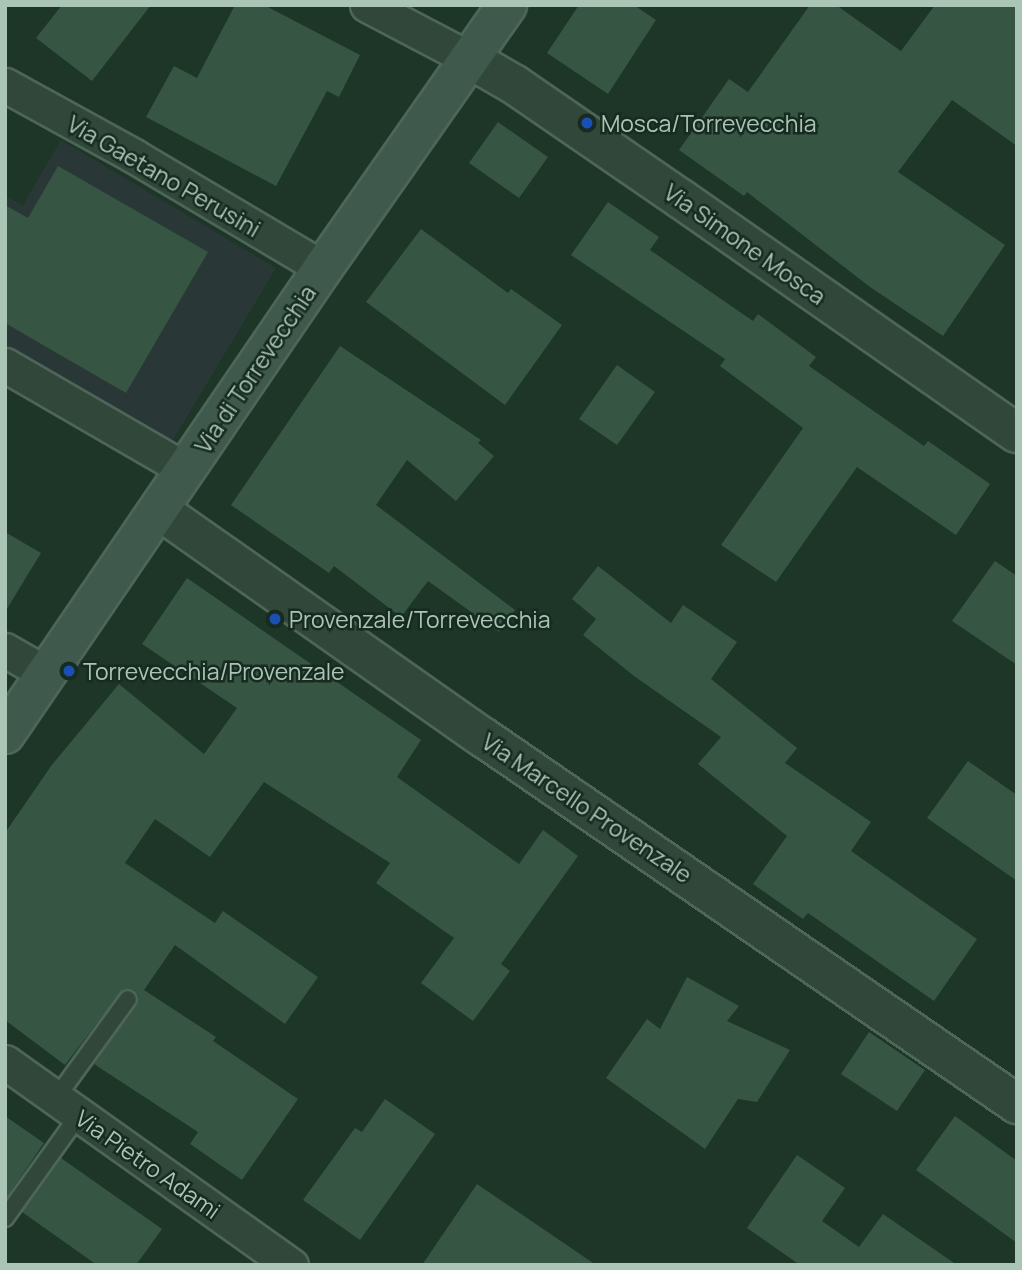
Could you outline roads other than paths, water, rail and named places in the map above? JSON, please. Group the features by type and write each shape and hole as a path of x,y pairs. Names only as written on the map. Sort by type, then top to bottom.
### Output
{"main road":[{"name":"Via di Torrevecchia","path":"5,734 323,268 507,5"}],"street":[{"path":"367,5 470,59"},
{"name":"Via Simone Mosca","path":"470,59 515,85 681,198 1017,433"},
{"name":"Via Gaetano Perusini","path":"5,85 134,156 323,268"},
{"path":"5,365 186,470"},
{"name":"Via Marcello Provenzale","path":"159,510 484,738 1017,1104"},
{"path":"5,650 45,673"},
{"name":"Via Pietro Adami","path":"5,1062 291,1265"}],"lane":[{"path":"5,1218 128,999"}],"place":[{"name":"Mosca/Torrevecchia","path":"587,123"},
{"name":"Provenzale/Torrevecchia","path":"275,619"},
{"name":"Torrevecchia/Provenzale","path":"69,671"}]}
